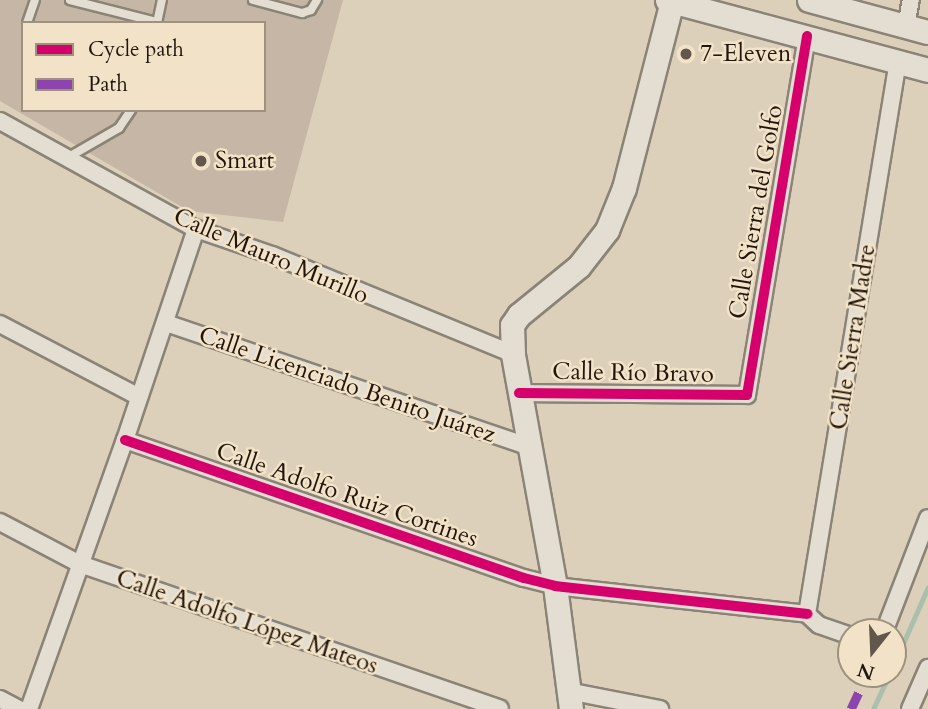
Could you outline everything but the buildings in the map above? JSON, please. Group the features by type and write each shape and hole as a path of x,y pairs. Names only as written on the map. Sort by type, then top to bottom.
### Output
{"main road":[{"path":"810,0 917,29"},
{"path":"570,700 555,586 519,393 512,325 519,315 579,267 607,230 624,188 669,1 928,70"}],"street":[{"path":"911,0 917,29"},
{"name":"Calle Sierra del Golfo","path":"747,395 807,36"},
{"name":"Calle Sierra Madre","path":"807,614 898,61"},
{"name":"Calle Mauro Murillo","path":"0,121 196,229 272,255 513,354"},
{"path":"29,709 166,323 196,229"},
{"name":"Calle Licenciado Benito Juárez","path":"166,323 528,446"},
{"path":"0,324 139,397"},
{"name":"Calle Río Bravo","path":"519,393 747,395"},
{"name":"Calle Adolfo Ruiz Cortines","path":"125,440 524,578 555,586 807,614"},
{"path":"889,618 928,518"},
{"name":"Calle Adolfo López Mateos","path":"0,522 80,564 500,709"},
{"path":"807,614 819,625 837,631"},
{"path":"910,709 928,668"},
{"path":"0,699 19,709"},
{"path":"570,700 660,709"}],"lane":[{"path":"28,21 35,0"},
{"path":"70,0 153,21"},
{"path":"157,21 162,0"},
{"path":"253,0 302,13 311,10 317,0"},
{"path":"67,158 118,128 130,112"}],"waterway":[{"path":"907,634 928,587"},
{"path":"873,709 883,688"}],"marked path":[{"path":"851,709 861,688"}],"cycle path":[{"path":"519,393 747,395 807,36"},
{"path":"125,440 524,578 555,586 807,614"}],"place":[{"name":"7-Eleven","path":"686,54"},
{"name":"Smart","path":"201,161"}]}
